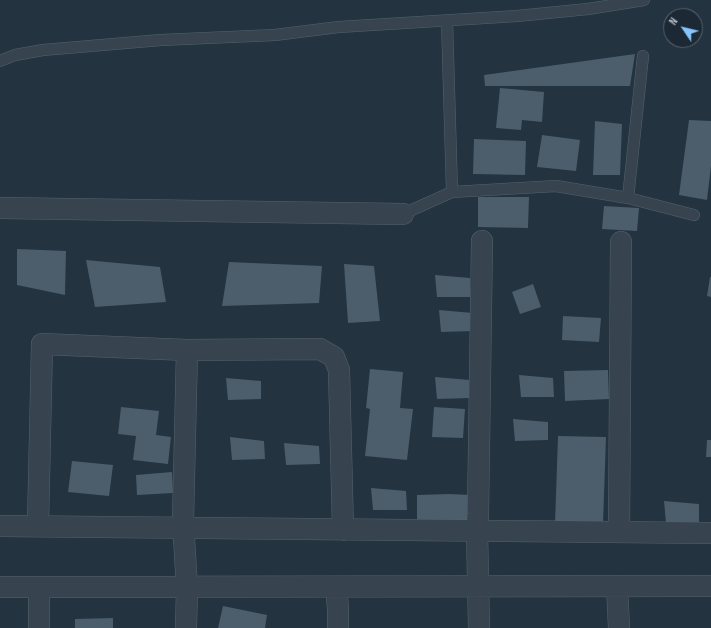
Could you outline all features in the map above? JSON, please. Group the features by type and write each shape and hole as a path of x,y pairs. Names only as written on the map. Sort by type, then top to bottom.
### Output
{"street":[{"path":"0,208 403,214"},
{"path":"479,628 477,531 482,241"},
{"path":"619,532 621,242"},
{"path":"38,525 42,344 187,350 320,349 334,357 339,370 343,530"},
{"path":"186,628 187,588 183,521 187,350"},
{"path":"0,526 38,525 711,534"},
{"path":"617,586 618,628"},
{"path":"0,587 187,588 711,586"},
{"path":"336,587 338,628"},
{"path":"38,588 40,628"}],"lane":[{"path":"0,61 15,55 43,50 161,40 275,35 339,27 517,16 588,9 644,0"},
{"path":"447,20 452,192"},
{"path":"628,198 643,56"},
{"path":"403,214 452,192 556,186 628,198 694,215"}],"building":[{"path":"635,54 630,86 485,86 484,75"},
{"path":"500,88 544,92 542,122 522,120 521,130 496,128"},
{"path":"689,120 711,121 711,166 707,200 679,195"},
{"path":"595,121 622,124 620,175 593,175"},
{"path":"542,135 580,140 576,171 537,167"},
{"path":"474,139 526,141 525,175 473,174"},
{"path":"478,197 529,197 528,228 478,227"},
{"path":"604,206 639,208 637,231 602,229"},
{"path":"17,249 66,251 65,295 17,285"},
{"path":"86,260 160,267 166,302 95,307"},
{"path":"229,262 322,266 319,303 222,306"},
{"path":"344,264 374,266 380,321 348,323"},
{"path":"435,275 470,278 470,297 437,297"},
{"path":"711,277 711,297 707,296"},
{"path":"533,284 541,307 520,314 512,292"},
{"path":"439,310 473,313 474,331 441,332"},
{"path":"563,316 601,318 599,342 562,340"},
{"path":"370,369 403,372 400,408 413,409 407,460 365,456 370,409 366,408"},
{"path":"608,370 609,399 565,401 564,371"},
{"path":"519,375 553,378 554,397 521,397"},
{"path":"435,377 470,380 470,398 437,399"},
{"path":"226,378 261,381 261,399 228,400"},
{"path":"121,407 159,411 156,435 171,437 168,464 133,460 136,436 118,434"},
{"path":"434,407 465,409 463,438 432,437"},
{"path":"513,419 548,422 548,440 515,441"},
{"path":"558,436 606,437 603,524 555,523"},
{"path":"230,437 264,441 265,459 232,460"},
{"path":"707,440 711,440 711,457 706,457"},
{"path":"284,443 319,446 320,464 286,465"},
{"path":"72,461 113,465 109,496 68,492"},
{"path":"172,472 173,493 137,495 136,475"},
{"path":"371,488 406,491 407,510 373,510"},
{"path":"417,495 472,495 472,525 417,526"},
{"path":"664,501 699,504 699,522 666,523"},
{"path":"223,606 267,615 265,628 218,628"},
{"path":"113,618 113,628 75,628 75,619"}]}
